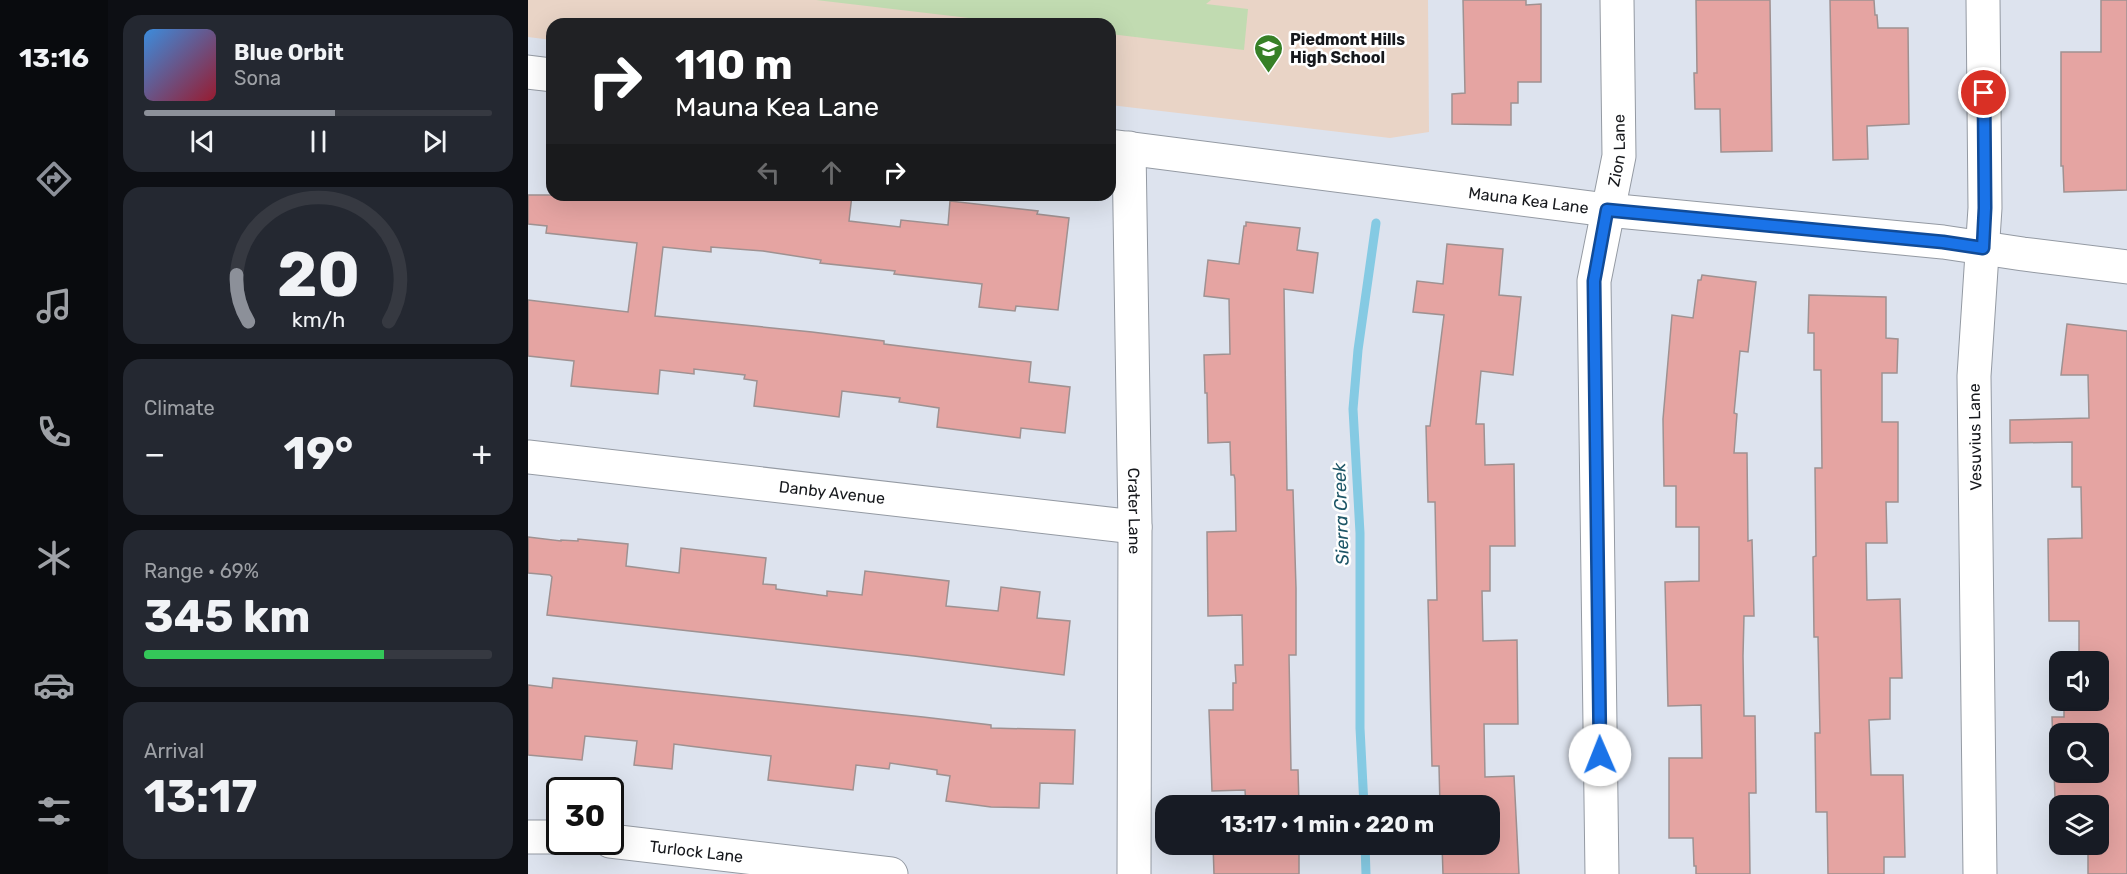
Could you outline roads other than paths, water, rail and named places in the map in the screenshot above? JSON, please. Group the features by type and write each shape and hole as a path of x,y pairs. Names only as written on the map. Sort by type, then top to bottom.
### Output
{"street":[{"name":"Zion Lane","path":"1602,874 1594,281 1619,156 1617,0"},
{"name":"Vesuvius Lane","path":"1980,874 1974,376 1985,208 1983,0"},
{"path":"528,72 546,74"},
{"name":"Mauna Kea Lane","path":"1120,147 1607,210 1932,241 2127,267"},
{"name":"Crater Lane","path":"1120,147 1135,526 1134,874"},
{"name":"Danby Avenue","path":"528,457 1135,526"},
{"path":"528,837 546,837"},
{"name":"Turlock Lane","path":"624,843 891,874"}],"waterway":[{"name":"Sierra Creek","path":"1363,795 1360,728 1360,533 1353,409 1358,350 1376,223"},
{"name":"Sierra Creek","path":"1365,855 1366,874"}],"place":[{"name":"Piedmont Hills High School","path":"1269,74"}]}
